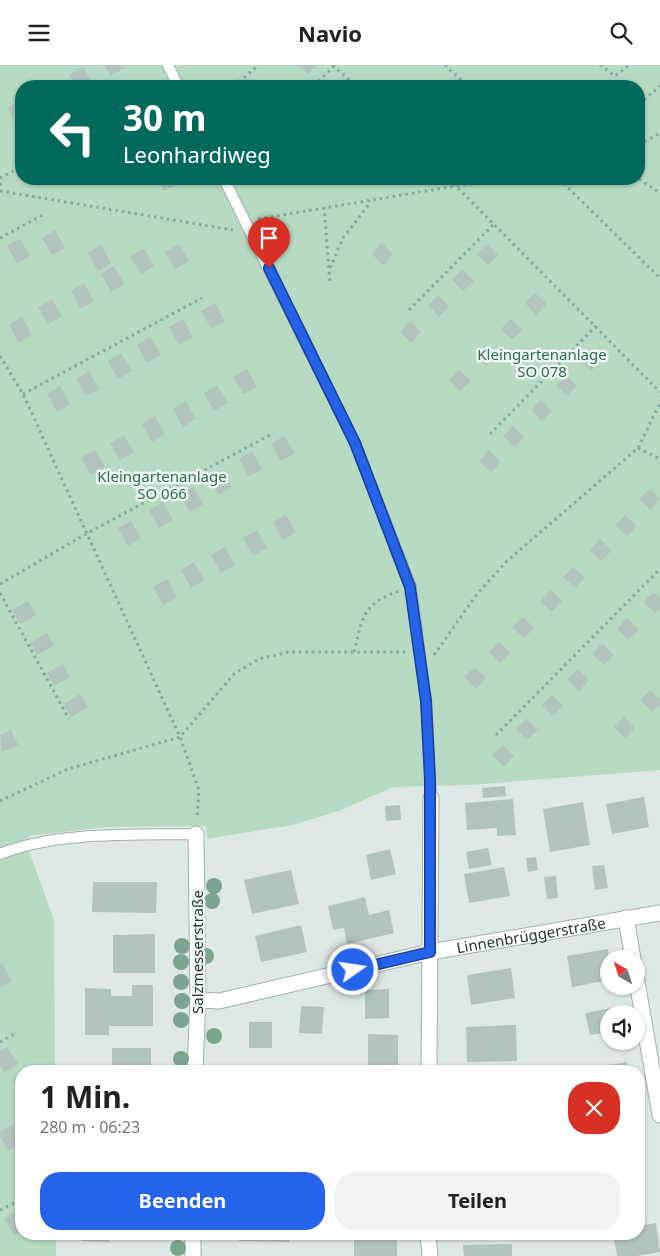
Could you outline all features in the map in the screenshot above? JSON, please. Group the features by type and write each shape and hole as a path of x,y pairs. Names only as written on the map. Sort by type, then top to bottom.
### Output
{"street":[{"path":"429,1065 431,798"},
{"name":"Salzmesserstraße","path":"195,1065 198,1000 196,834"},
{"name":"Linnenbrüggerstraße","path":"198,1000 219,1001 430,952 660,913"},
{"path":"626,918 631,950"},
{"path":"639,995 660,1115"},
{"path":"193,1240 193,1256"},
{"path":"429,1240 430,1256"}],"lane":[{"path":"168,65 175,80"},
{"path":"227,185 355,443 410,587 422,668 431,798"},
{"path":"0,855 27,845 109,835 196,834"}],"path":[{"path":"241,80 259,65"},
{"path":"320,80 334,65 349,80"},
{"path":"445,65 461,80"},
{"path":"600,65 616,76 629,65"},
{"path":"645,99 660,87"},
{"path":"645,142 660,133"},
{"path":"0,178 15,170"},
{"path":"0,183 1,190 252,234"},
{"path":"645,183 660,193"},
{"path":"245,221 465,185"},
{"path":"565,185 660,279"},
{"path":"456,186 660,392"},
{"path":"330,268 343,238 367,207 370,200"},
{"path":"324,207 330,283"},
{"path":"0,238 43,215"},
{"path":"409,310 494,225"},
{"path":"22,394 202,298"},
{"path":"490,434 596,327"},
{"path":"0,356 22,394 180,737 199,791 196,834"},
{"path":"422,668 432,658 477,594 507,561 638,448 660,403"},
{"path":"0,584 86,534 270,435"},
{"path":"638,448 660,459"},
{"path":"496,735 660,569"},
{"path":"354,652 365,610 384,597 410,587"},
{"path":"0,593 69,719"},
{"path":"0,801 68,769 180,737 235,673 259,659 290,652 420,652"},
{"path":"0,1042 16,1033"},
{"path":"0,1210 15,1203"}],"green space":[{"path":"0,65 660,65 660,770 470,785 393,787 341,810 293,825 207,839 206,826 107,827 29,836 29,851 54,920 55,1065 15,1065 15,1240 56,1240 56,1256 0,1256"}],"building":[{"path":"104,65 122,65 124,68 111,76"},
{"path":"298,65 316,65 308,74"},
{"path":"83,67 91,80 72,80 69,75"},
{"path":"15,103 15,122 7,108"},
{"path":"160,185 176,185 164,191"},
{"path":"55,230 65,248 52,255 42,238"},
{"path":"20,239 30,256 17,264 7,246"},
{"path":"382,243 393,254 383,265 372,254"},
{"path":"179,244 189,261 175,269 165,252"},
{"path":"487,244 498,255 488,265 476,254"},
{"path":"101,245 111,263 98,271 88,253"},
{"path":"144,249 154,266 141,274 130,256"},
{"path":"114,266 124,284 111,292 101,274"},
{"path":"462,270 474,281 463,291 452,280"},
{"path":"84,283 94,301 81,309 71,291"},
{"path":"535,293 547,304 536,315 525,303"},
{"path":"438,295 449,306 439,317 428,305"},
{"path":"52,299 62,316 48,324 38,307"},
{"path":"215,303 225,321 211,328 201,311"},
{"path":"22,317 32,335 19,343 9,325"},
{"path":"183,319 193,337 179,345 169,327"},
{"path":"511,319 522,330 512,340 501,329"},
{"path":"410,321 421,332 411,343 400,332"},
{"path":"150,337 161,355 147,363 137,345"},
{"path":"485,345 496,356 486,366 475,355"},
{"path":"590,350 601,361 591,371 580,360"},
{"path":"121,353 132,371 118,379 108,361"},
{"path":"247,369 257,387 244,394 233,377"},
{"path":"459,370 471,381 460,391 449,380"},
{"path":"89,371 99,389 86,396 76,379"},
{"path":"566,375 577,386 567,396 556,385"},
{"path":"217,385 228,403 214,411 204,393"},
{"path":"60,386 70,404 57,412 47,394"},
{"path":"541,400 552,411 542,421 531,410"},
{"path":"186,401 196,419 183,427 173,409"},
{"path":"155,416 165,434 152,442 142,424"},
{"path":"513,426 524,437 514,447 503,436"},
{"path":"124,435 134,452 120,460 110,443"},
{"path":"284,436 295,453 281,461 271,444"},
{"path":"95,450 105,467 91,475 81,458"},
{"path":"489,450 501,462 491,472 479,461"},
{"path":"252,451 262,469 249,477 239,459"},
{"path":"222,470 232,487 219,495 209,477"},
{"path":"193,487 203,504 190,512 180,494"},
{"path":"650,489 660,499 651,510 639,499"},
{"path":"163,502 173,520 159,528 149,510"},
{"path":"286,515 296,532 283,540 273,522"},
{"path":"625,515 637,526 627,536 615,525"},
{"path":"131,521 141,538 128,546 118,528"},
{"path":"257,530 267,548 253,556 243,538"},
{"path":"600,539 612,550 601,561 590,550"},
{"path":"225,547 235,565 221,573 211,555"},
{"path":"194,562 204,580 191,588 181,570"},
{"path":"573,567 585,578 575,588 563,577"},
{"path":"167,579 177,597 163,605 153,587"},
{"path":"551,590 562,601 552,612 540,601"},
{"path":"654,592 660,598 660,608 655,613 643,602"},
{"path":"28,601 36,615 20,624 12,610"},
{"path":"523,617 534,628 524,638 512,627"},
{"path":"627,618 639,630 628,640 617,629"},
{"path":"47,633 54,646 37,655 30,643"},
{"path":"499,642 510,653 500,663 489,652"},
{"path":"602,643 614,655 604,665 592,654"},
{"path":"63,664 70,677 54,686 47,673"},
{"path":"475,667 486,678 476,689 464,677"},
{"path":"578,669 589,680 579,691 567,679"},
{"path":"650,690 660,700 660,704 652,712 640,700"},
{"path":"80,694 88,707 71,717 64,704"},
{"path":"552,695 563,706 553,716 542,705"},
{"path":"624,717 635,728 625,738 614,727"},
{"path":"526,719 538,730 527,740 516,729"},
{"path":"11,730 18,745 2,752 0,735"},
{"path":"503,745 514,756 504,767 492,755"},
{"path":"505,786 506,796 483,798 482,788"},
{"path":"644,797 649,827 612,834 606,804"},
{"path":"513,799 516,835 497,836 497,828 467,830 465,803"},
{"path":"583,802 590,845 550,852 543,809"},
{"path":"400,805 401,820 386,821 385,806"},
{"path":"488,848 492,865 469,869 466,852"},
{"path":"390,849 396,874 371,880 366,855"},
{"path":"536,857 538,870 528,872 526,858"},
{"path":"604,865 608,888 595,890 592,866"},
{"path":"504,867 510,896 469,903 464,874"},
{"path":"291,870 299,904 252,914 244,880"},
{"path":"556,876 558,898 547,899 544,877"},
{"path":"93,882 157,882 156,913 92,912"},
{"path":"365,897 369,915 389,910 394,933 347,944 344,928 333,930 328,906"},
{"path":"301,925 307,952 261,962 255,936"},
{"path":"155,934 155,973 113,973 113,935"},
{"path":"600,950 600,982 572,987 567,956"},
{"path":"2,963 12,981 0,988 0,964"},
{"path":"511,968 515,998 471,1005 467,975"},
{"path":"132,985 153,985 153,1026 109,1026 109,1035 85,1035 85,988 111,989 111,996 132,996"},
{"path":"389,989 389,1018 365,1019 365,990"},
{"path":"301,1006 324,1007 322,1034 299,1033"},
{"path":"600,1010 600,1033 590,1035 585,1013"},
{"path":"249,1022 272,1022 272,1048 249,1048"},
{"path":"516,1025 517,1061 467,1062 466,1027"},
{"path":"368,1034 398,1035 398,1065 368,1065"},
{"path":"7,1047 18,1064 4,1072 0,1065 0,1051"},
{"path":"112,1048 151,1048 151,1065 112,1065"},
{"path":"627,1062 628,1065 610,1065"},
{"path":"12,1125 15,1131 15,1147 8,1151 0,1136 0,1132"},
{"path":"15,1213 15,1235 14,1236 4,1219"},
{"path":"656,1223 660,1252 637,1256 617,1256 614,1240 645,1240 645,1225"},
{"path":"110,1240 110,1242 81,1241"},
{"path":"239,1240 289,1240 289,1242"},
{"path":"354,1240 397,1240 397,1256 354,1256"},
{"path":"512,1244 512,1256 464,1256 463,1245"}],"route":[{"path":"269,268 355,443 410,587 426,701 431,798 430,952 353,970"}],"park label":[{"name":"Kleingartenanlage SO 078","path":"542,362"},
{"name":"Kleingartenanlage SO 066","path":"162,484"}]}
